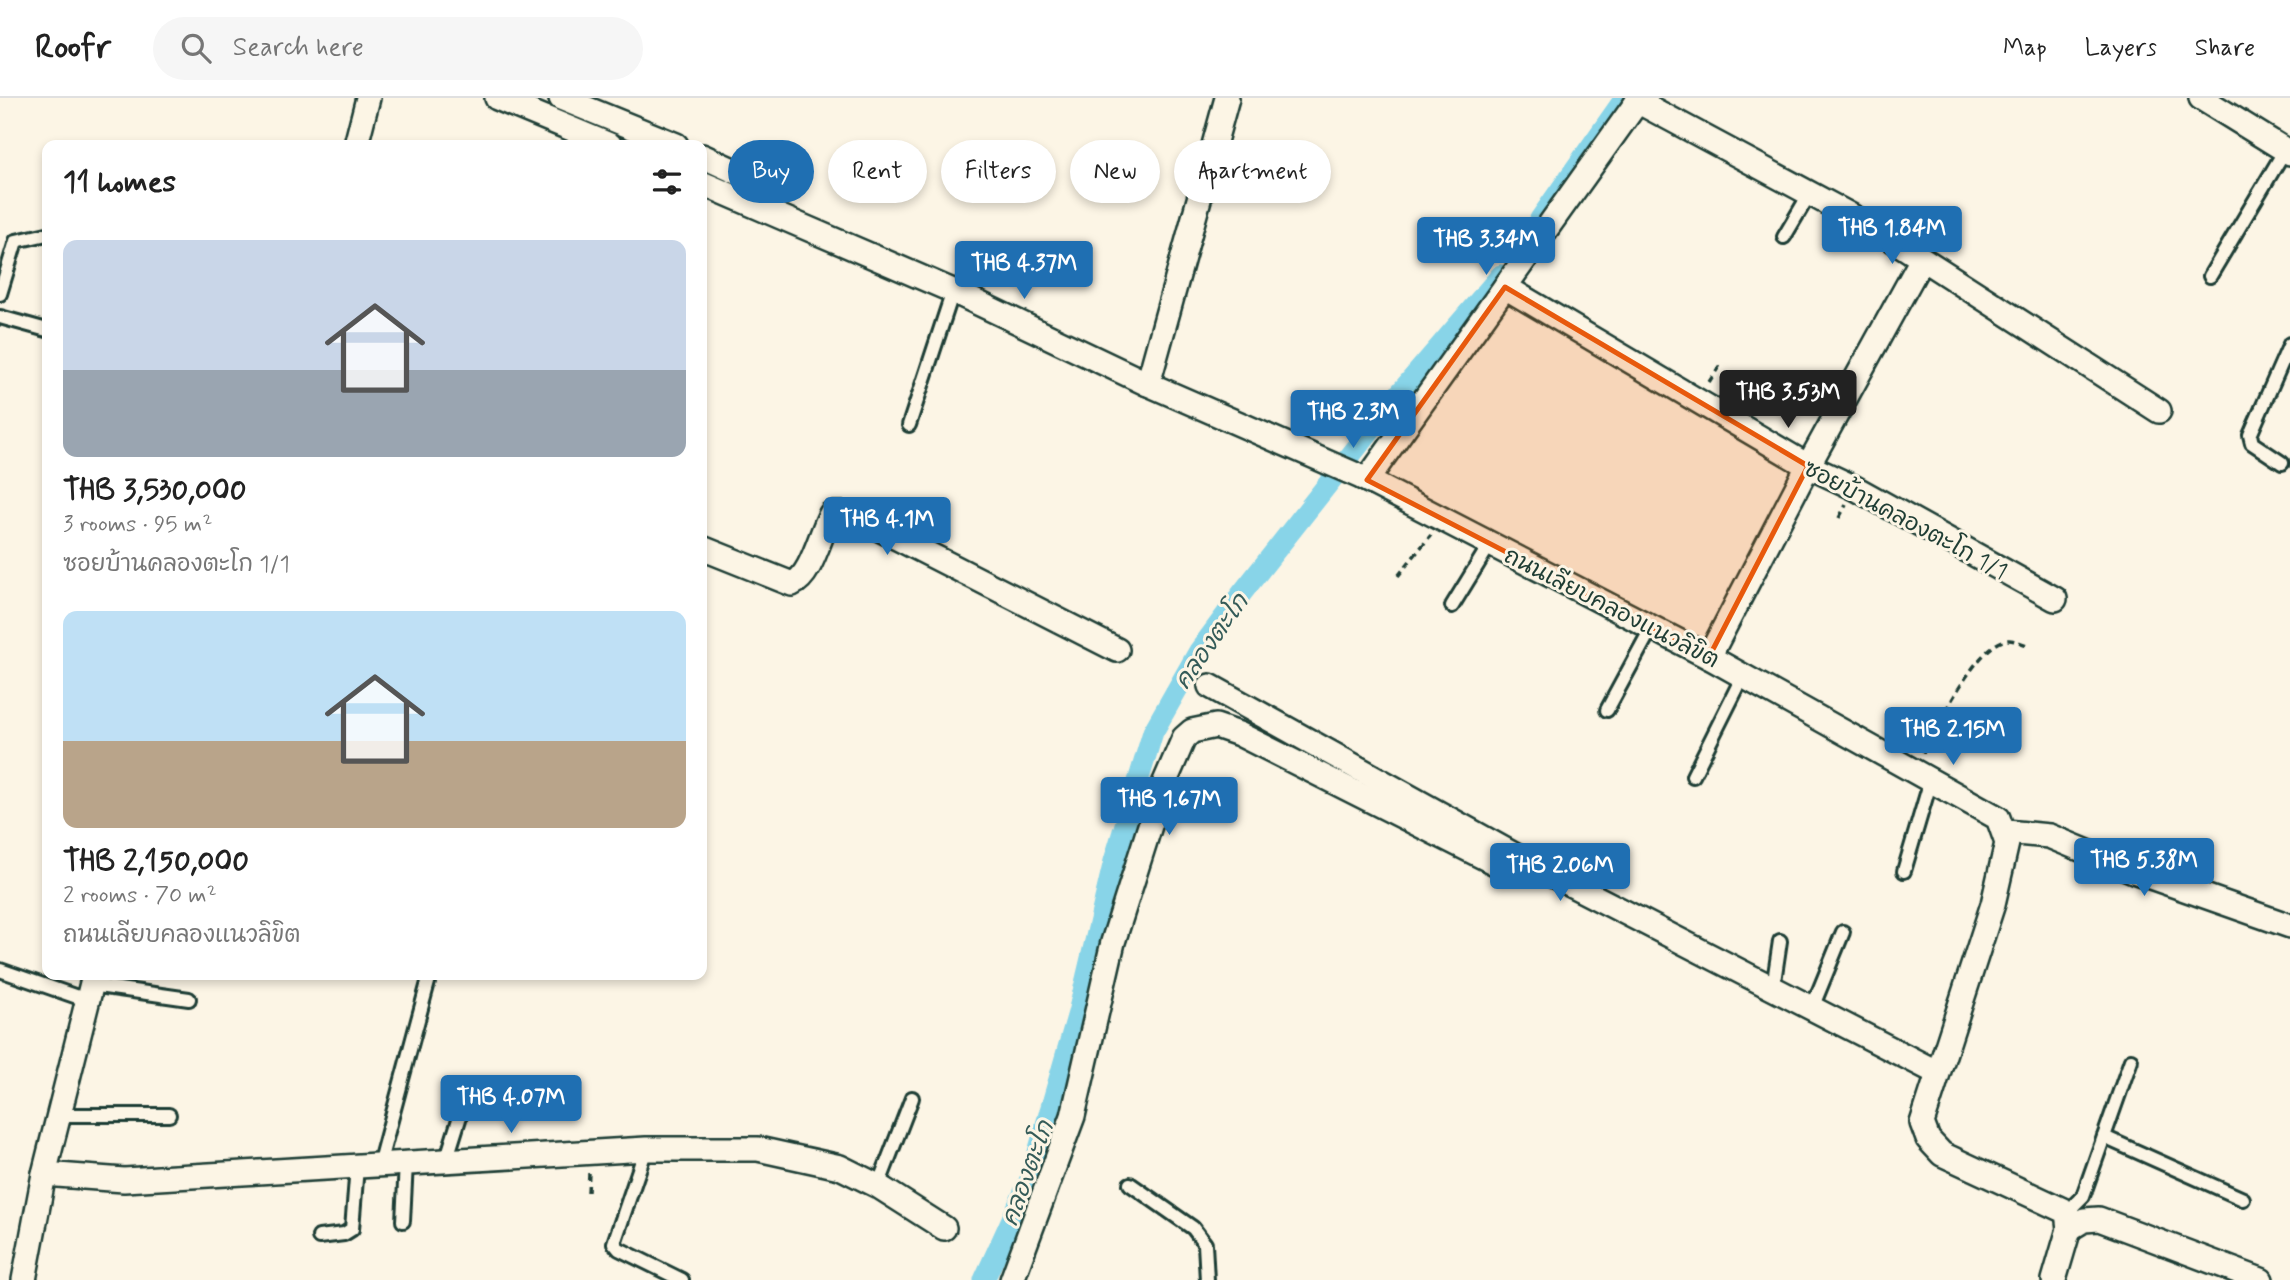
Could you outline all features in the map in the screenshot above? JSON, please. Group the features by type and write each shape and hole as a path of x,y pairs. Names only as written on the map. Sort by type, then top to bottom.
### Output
{"street":[{"path":"357,140 368,98"},
{"path":"497,98 598,140"},
{"path":"561,98 661,140"},
{"path":"1148,384 1227,98"},
{"path":"2201,98 2287,151"},
{"path":"1364,479 1638,100 1876,229 2159,411"},
{"path":"707,158 728,168"},
{"name":"ถนนเลียบคลองแนวลิขิต","path":"707,185 953,291 1148,384 1364,479 1709,657 1998,818 2006,832"},
{"path":"1709,657 1808,466 1922,259"},
{"name":"ซอยบ้านคลองตะโก 1/1","path":"1505,287 1808,466 1855,488 2055,599"},
{"path":"707,550 792,584 799,581 831,514 850,514 1117,650"},
{"path":"1210,686 1525,861 1936,1072"},
{"path":"1012,1280 1073,1116 1113,942 1161,791 1184,738 1192,731 1216,726 1239,734 1499,865 1521,867 1525,861"},
{"path":"2261,1280 2099,1219 2068,1221 1942,1154 1928,1139 1922,1123 1936,1072 1993,904 2007,843 2006,832 2049,836 2136,872 2290,926"},
{"path":"23,1280 44,1174 91,987"},
{"path":"44,1174 124,1180 646,1149 771,1151 840,1167 878,1186 944,1228"},
{"path":"2054,1280 2068,1221"}],"lane":[{"path":"2210,276 2287,151"},
{"path":"1784,237 1810,193"},
{"path":"0,294 16,241 42,235"},
{"path":"909,425 953,291"},
{"path":"0,317 42,329"},
{"path":"2282,463 2252,443 2250,435 2290,344"},
{"path":"1452,607 1490,544"},
{"path":"1607,710 1652,627"},
{"path":"1693,776 1743,676"},
{"path":"1904,871 1922,775"},
{"path":"1812,1008 1843,932"},
{"path":"1773,988 1780,942"},
{"path":"0,970 42,978"},
{"path":"54,980 189,999"},
{"path":"319,1237 345,1234 352,1229 368,1166 428,980"},
{"path":"2068,1221 2083,1196 2131,1060"},
{"path":"878,1186 912,1098"},
{"path":"446,1161 465,1101"},
{"path":"58,1115 169,1115"},
{"path":"2104,1137 2243,1199"},
{"path":"646,1149 614,1243 619,1249 682,1280"},
{"path":"403,1221 406,1163"},
{"path":"1130,1184 1193,1228 1205,1244 1207,1280"}],"path":[{"path":"1398,576 1444,520"},
{"path":"1922,775 1971,669 1996,644 2008,640 2030,646"}],"highlighted area":[{"path":"1505,287 1808,466 1709,657 1367,480"}],"waterway":[{"name":"คลองตะโก","path":"1540,219 1625,98"},
{"name":"คลองตะโก","path":"984,1280 1031,1177 1078,1013 1114,861 1153,732 1199,651 1242,593 1403,389 1501,275"}]}
